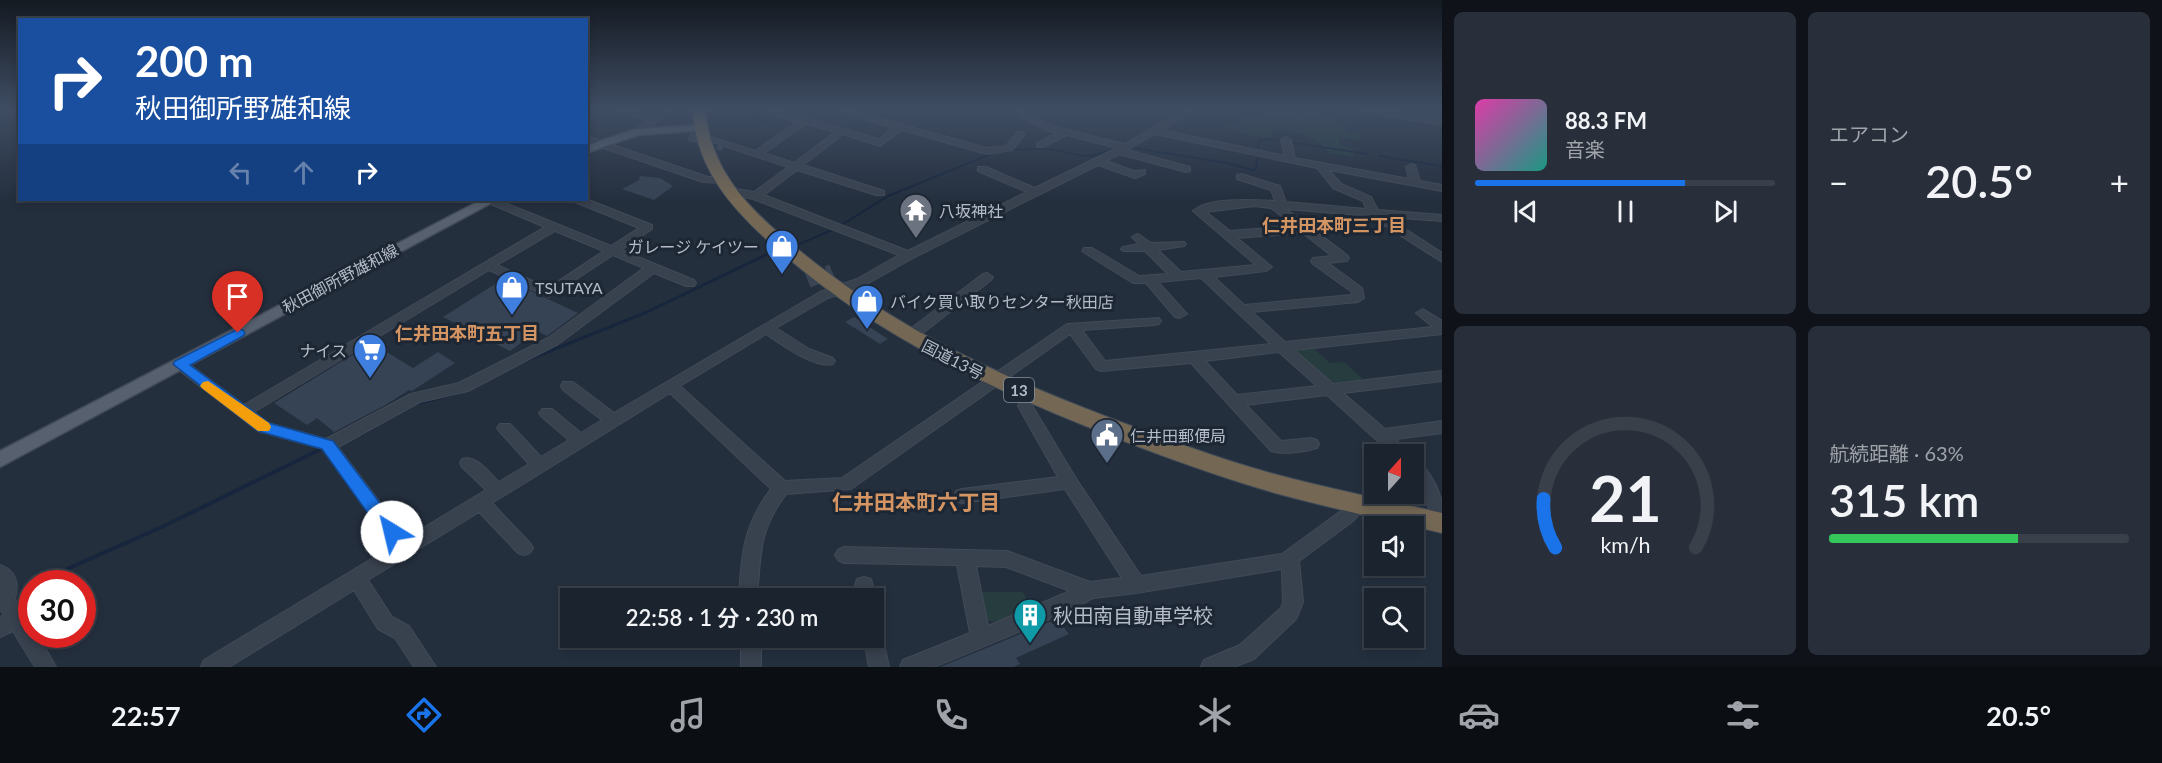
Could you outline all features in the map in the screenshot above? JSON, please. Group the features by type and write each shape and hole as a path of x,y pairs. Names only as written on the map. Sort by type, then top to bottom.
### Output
{"highway":[{"name":"国道13号","path":"703,139 705,149 726,185 764,230 837,291 910,336 994,380 1152,443 1272,482 1442,523"}],"main road":[{"path":"588,149 613,139"},
{"name":"秋田御所野雄和線","path":"0,460 488,201"}],"street":[{"path":"729,139 757,154 880,193"},
{"path":"757,154 778,139"},
{"path":"756,196 831,139"},
{"path":"868,139 880,143 885,139"},
{"path":"944,139 987,151 1009,148 1016,139"},
{"path":"1040,146 1053,139"},
{"path":"1090,139 1186,169"},
{"path":"211,667 824,295 861,282 909,255 1140,139"},
{"path":"1193,139 1442,188"},
{"path":"588,140 726,185 909,255"},
{"path":"1287,141 1291,160"},
{"path":"1097,161 1135,175 1141,172"},
{"path":"1320,165 1337,186 1367,199 1374,213 1442,258"},
{"path":"1411,167 1415,183"},
{"path":"982,169 1036,192"},
{"path":"1241,177 1276,188 1277,204 1343,258 1317,261 1358,291 1358,297 1241,309"},
{"path":"492,201 690,283"},
{"path":"488,265 549,293 648,227 582,201"},
{"path":"1088,251 1137,280 1266,267 1198,211 1227,204 1277,204 1442,218"},
{"path":"243,412 555,226"},
{"path":"1228,235 1306,229"},
{"path":"1138,237 1178,276"},
{"path":"1127,249 1180,244"},
{"path":"328,445 416,398 463,387 553,341 653,268"},
{"path":"1204,274 1391,444"},
{"path":"910,336 987,277"},
{"path":"1149,279 1180,314"},
{"path":"1423,313 1442,328"},
{"path":"671,386 781,488 845,484 1072,327 1154,321"},
{"path":"1072,327 1101,366 1194,358 1442,328"},
{"path":"767,328 804,352 828,361"},
{"path":"1194,358 1277,447 1311,444"},
{"path":"180,364 263,427 328,445 405,549"},
{"path":"1233,401 1442,376"},
{"path":"568,386 614,421"},
{"path":"1025,406 1069,482 1136,585"},
{"path":"548,413 581,442"},
{"path":"1382,435 1442,427"},
{"path":"505,428 540,466"},
{"path":"468,463 498,492"},
{"path":"1424,481 1442,517"},
{"path":"962,496 1069,482"},
{"path":"749,588 754,536 763,512 781,488"},
{"path":"481,503 524,548"},
{"path":"910,667 1062,605 1090,590 1286,561 1359,504"},
{"path":"844,555 1007,559 1090,590"},
{"path":"1211,667 1247,652 1289,613 1293,602 1290,558"},
{"path":"965,559 981,638"},
{"path":"357,579 385,623 402,632 426,667"},
{"path":"3,582 8,623 46,667"},
{"path":"751,648 752,667"},
{"path":"876,648 879,667"}],"green space":[{"path":"1314,139 1340,139 1339,145 1354,149 1354,157 1328,153"},
{"path":"1313,348 1330,363 1344,362 1365,381 1328,385 1291,350"},
{"path":"979,592 1023,592 1032,609 1002,621 983,619"}],"building":[{"path":"640,176 660,178 673,186 654,200 622,189 639,180"},
{"name":"TSUTAYA","path":"503,279 578,313 547,336 537,331 510,351 443,317"},
{"name":"バイク買い取りセンター秋田店","path":"854,317 888,339 880,344 845,322"},
{"name":"ナイス","path":"372,343 413,368 438,352 455,363 412,391 409,390 334,432 317,418 307,425 274,403"},
{"path":"1057,619 1069,634 1016,658 1020,664 1014,667 940,667"}],"waterway":[{"path":"1258,151 1259,140 1268,139"},
{"path":"1270,139 1367,154"},
{"path":"1011,150 1050,149 1089,156 1115,148"},
{"path":"1134,148 1227,163 1253,170 1256,168 1258,155"},
{"path":"843,224 888,196 993,153"},
{"path":"1379,156 1442,166"},
{"path":"797,245 837,228"},
{"path":"525,361 647,312 768,254"},
{"path":"372,428 416,404 454,394"},
{"path":"361,434 375,426"},
{"path":"65,570 162,527 321,449"}],"tunnel":[{"path":"700,139 723,146"},
{"path":"808,281 832,271"}],"slow traffic":[{"path":"208,386 263,427"}],"place":[{"name":"八坂神社","path":"916,239"},
{"name":"ガレージ ケイツー","path":"782,275"},
{"name":"TSUTAYA","path":"512,316"},
{"name":"バイク買い取りセンター秋田店","path":"867,330"},
{"name":"ナイス","path":"370,379"},
{"name":"仁井田郵便局","path":"1107,464"},
{"name":"秋田南自動車学校","path":"1030,644"}],"district":[{"name":"仁井田本町三丁目","path":"1334,225"},
{"name":"仁井田本町五丁目","path":"467,333"},
{"name":"仁井田本町六丁目","path":"916,501"}],"route":[{"path":"238,333 180,364 263,427 328,445 392,532"}]}
